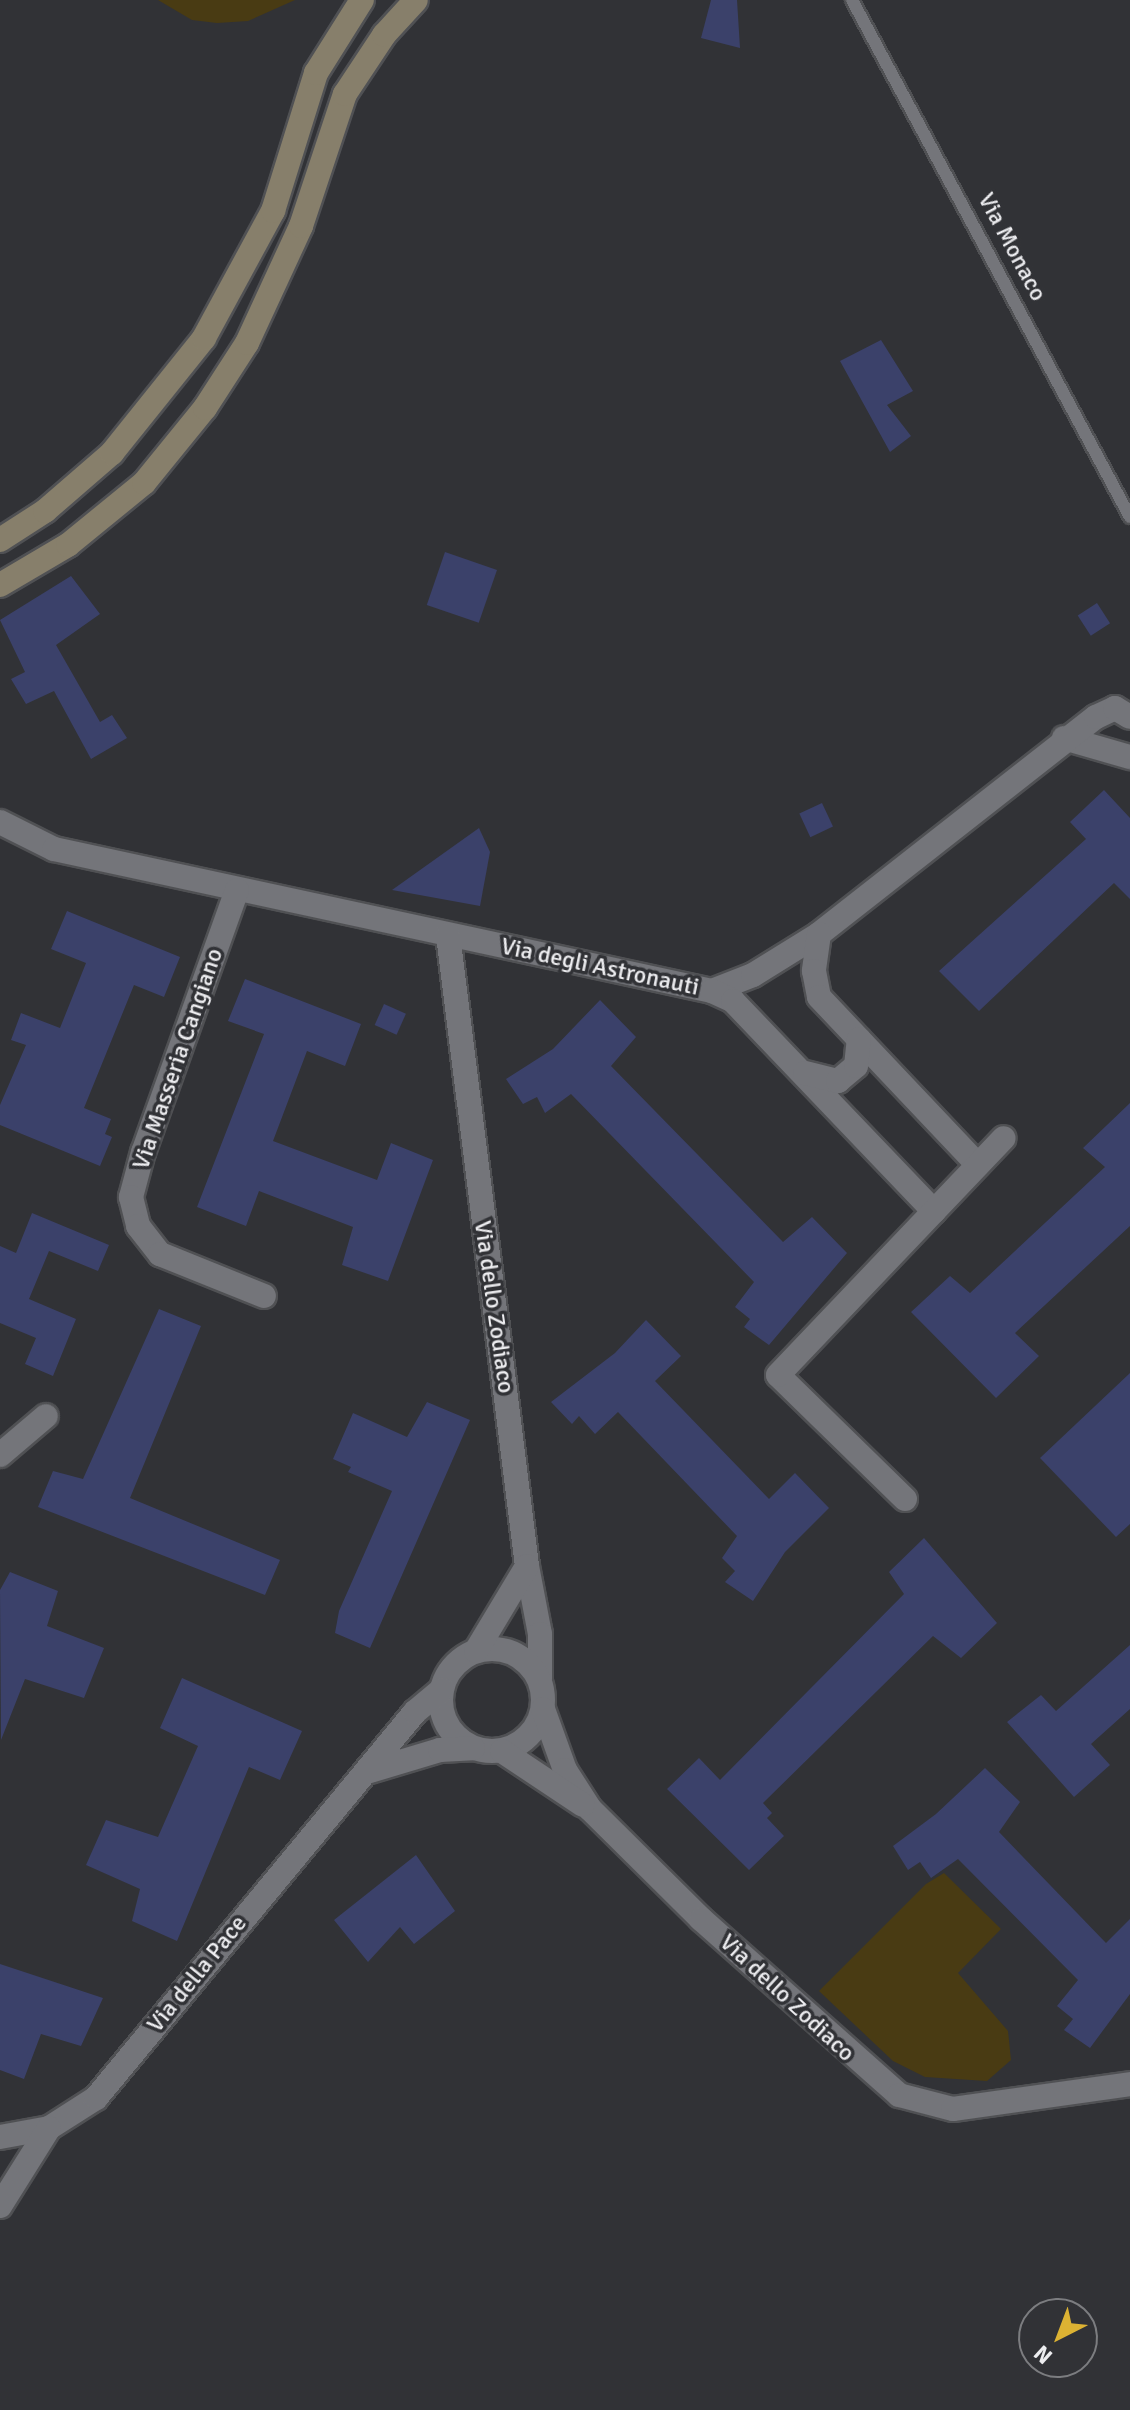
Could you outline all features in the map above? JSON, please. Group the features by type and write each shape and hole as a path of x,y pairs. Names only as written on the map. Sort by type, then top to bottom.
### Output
{"main road":[{"path":"0,540 45,511 112,453 212,327 273,211 316,73 362,0"},
{"path":"0,585 68,545 144,483 205,408 247,343 301,226 345,94 384,35 416,0"}],"street":[{"name":"Via degli Astronauti","path":"0,822 54,849 712,991 753,975 819,934 1064,738 1125,708"},
{"path":"1064,738 1130,757"},
{"name":"Via Masseria Cangiano","path":"237,890 131,1197 138,1226 160,1254 264,1296"},
{"path":"819,934 814,971 819,997 978,1165"},
{"name":"Via dello Zodiaco","path":"448,935 527,1566 540,1634 540,1679"},
{"path":"712,991 733,1001 934,1211"},
{"path":"803,1072 838,1081 856,1066 859,1039"},
{"path":"905,1499 778,1375 1004,1138"},
{"path":"0,1455 46,1416"},
{"name":"Via della Pace","path":"0,2137 49,2128 96,2098 370,1771 415,1712 442,1689 454,1666 476,1651 527,1566"},
{"path":"476,1651 491,1648 520,1656 540,1679 543,1709 529,1737 502,1751"},
{"path":"442,1689 444,1718 451,1731 473,1748"},
{"name":"Via dello Zodiaco","path":"543,1709 565,1770 590,1809 701,1919 899,2095 953,2109 1130,2084"},
{"path":"370,1771 440,1750 473,1748 502,1751 590,1809"},
{"path":"0,2206 49,2128"}],"lane":[{"name":"Via Monaco","path":"852,0 1130,517"}],"shaded area":[{"path":"158,0 295,0 248,21 217,23 192,20"},
{"path":"944,1873 1001,1929 958,1973 1008,2031 1011,2060 987,2081 925,2077 893,2061 819,1991 926,1884"}],"building":[{"path":"711,0 737,0 740,48 701,38"},
{"path":"881,340 913,391 887,405 911,436 890,452 840,361"},
{"path":"445,552 497,570 479,623 427,605"},
{"path":"71,576 100,614 56,645 100,722 112,715 127,738 91,759 54,691 26,704 11,679 25,672 0,620"},
{"path":"1097,603 1110,623 1091,636 1078,616"},
{"path":"1104,790 1130,818 1130,899 1114,883 979,1011 939,971 1086,839 1070,822"},
{"path":"822,803 833,827 810,837 799,814"},
{"path":"479,828 490,852 480,906 392,890"},
{"path":"67,911 180,957 164,997 134,985 84,1108 111,1119 105,1134 112,1137 100,1166 0,1125 0,1105 26,1045 11,1040 21,1013 60,1028 86,963 51,949"},
{"path":"245,979 361,1024 345,1066 307,1051 273,1141 377,1180 391,1143 433,1160 388,1281 342,1265 353,1227 259,1191 246,1226 197,1207 264,1034 228,1021"},
{"path":"600,1000 636,1037 611,1066 783,1242 812,1217 847,1253 769,1345 744,1327 750,1319 735,1307 754,1282 571,1094 545,1113 537,1097 523,1104 506,1079 553,1049"},
{"path":"384,1004 406,1014 397,1035 375,1025"},
{"path":"1130,1103 1130,1226 1015,1333 1039,1356 996,1398 911,1312 950,1276 970,1293 1105,1167 1083,1148"},
{"path":"32,1213 109,1245 98,1271 49,1251 29,1299 76,1319 53,1376 25,1364 36,1338 0,1323 0,1246 16,1253"},
{"path":"159,1309 201,1326 130,1498 280,1560 265,1595 38,1507 53,1471 83,1479"},
{"path":"646,1320 681,1356 655,1381 769,1499 795,1473 829,1508 785,1552 753,1601 725,1582 735,1571 722,1558 737,1536 618,1412 595,1434 579,1416 572,1424 551,1402 615,1353"},
{"path":"1130,1373 1130,1524 1116,1537 1040,1458"},
{"path":"427,1402 470,1420 370,1648 335,1633 339,1611 392,1491 348,1472 351,1467 333,1459 353,1413 407,1437"},
{"path":"924,1538 997,1623 961,1658 933,1636 763,1803 772,1813 767,1818 784,1836 749,1870 667,1789 699,1758 720,1780 904,1594 889,1572"},
{"path":"10,1572 58,1591 47,1626 104,1648 84,1698 25,1679 1,1740 0,1590"},
{"path":"1130,1645 1130,1709 1091,1744 1110,1765 1074,1797 1007,1722 1041,1695 1056,1711"},
{"path":"182,1678 302,1731 280,1780 249,1767 177,1941 132,1921 140,1889 86,1865 106,1820 158,1837 198,1746 160,1728"},
{"path":"985,1768 1020,1802 999,1832 1106,1943 1130,1919 1130,1994 1090,2048 1064,2030 1073,2019 1057,2006 1078,1980 958,1859 931,1878 920,1862 908,1870 893,1846 936,1814"},
{"path":"416,1855 455,1911 414,1944 400,1927 368,1962 334,1920"},
{"path":"0,1964 103,1998 81,2046 41,2034 24,2079 0,2070"}]}
